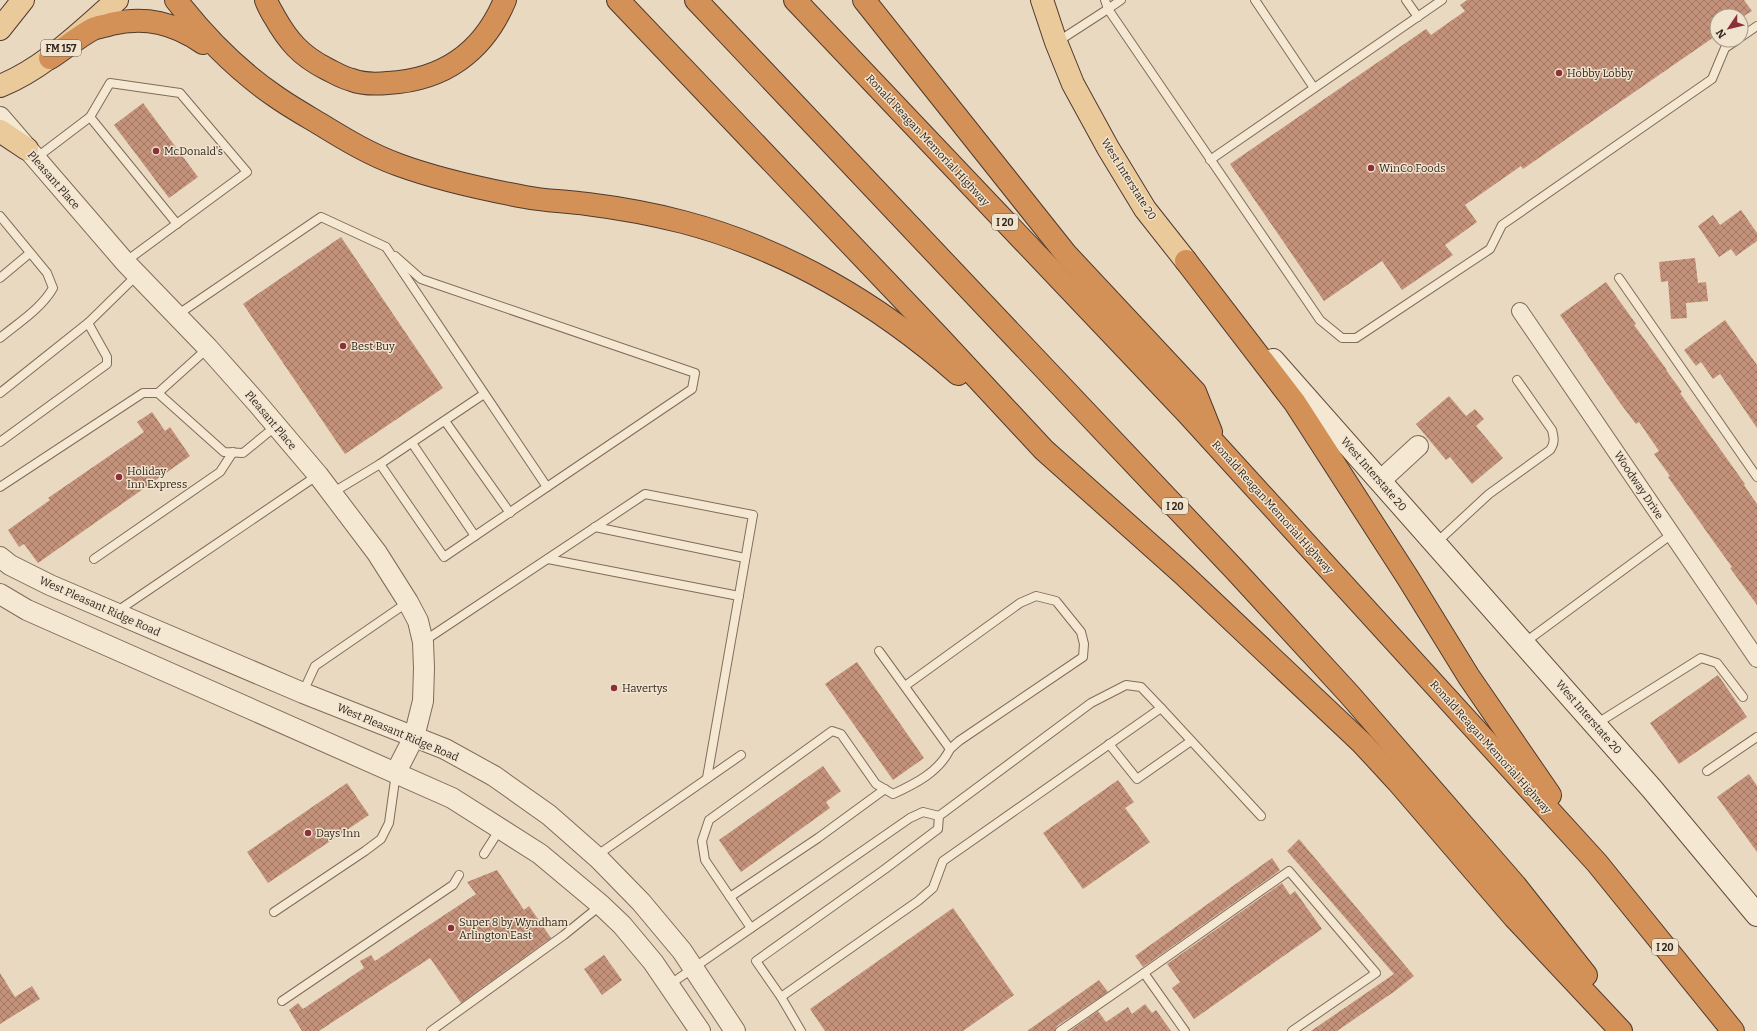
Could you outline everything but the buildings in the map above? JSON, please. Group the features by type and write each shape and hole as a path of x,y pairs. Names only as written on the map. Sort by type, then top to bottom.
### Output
{"highway":[{"path":"176,0 197,28 239,67 274,95 354,145 398,165 452,182 528,197 586,204 684,222 736,239 779,256 849,293 897,325 950,367 1183,574 1362,743 1398,782 1514,917 1621,1031"},
{"path":"266,0 285,37 311,61 352,81 382,83 407,82 430,76 458,61 481,42 498,16 505,0"},
{"path":"618,0 938,336 1044,450"},
{"name":"I 20","path":"696,0 1236,571 1349,694 1515,885 1631,1031"},
{"name":"Ronald Reagan Memorial Highway","path":"795,0 1215,444 1597,863 1733,1031"},
{"path":"864,0 1066,254 1195,392 1215,444"},
{"path":"50,58 94,29 121,22 149,20 186,32 239,67"},
{"path":"1186,262 1255,350 1307,421 1470,677 1597,863"}],"main road":[{"path":"0,4 6,0"},
{"path":"0,29 23,0"},
{"name":"FM 157","path":"0,86 10,82 50,58 117,0"},
{"name":"West Interstate 20","path":"1042,0 1056,42 1073,84 1144,209 1186,262 1652,789 1757,915"},
{"path":"0,131 32,154"}],"street":[{"name":"Pleasant Place","path":"0,118 131,269 208,348 318,475 377,552 408,602 418,621 423,642 423,701 414,737 396,772"},
{"name":"Woodway Drive","path":"1520,312 1757,659"},
{"path":"1380,481 1418,446"},
{"name":"West Pleasant Ridge Road","path":"0,557 10,565 50,585 303,693 445,749 494,776 549,816 595,856 641,902 682,951 735,1031"},
{"path":"0,594 27,610 452,798 540,854 600,905 622,926 654,962 700,1031"}],"lane":[{"path":"1105,0 1108,9 1320,320 1342,338 1356,338 1490,249 1502,225 1712,79 1725,48"},
{"path":"1056,42 1121,0"},
{"path":"1255,0 1314,88"},
{"path":"1406,0 1418,17"},
{"path":"1210,160 1442,0"},
{"path":"0,392 88,323 131,269 177,224 247,172 180,93 110,83 90,117 32,154"},
{"path":"90,117 177,224"},
{"path":"0,216 47,273 53,288 48,298 0,338"},
{"path":"177,316 321,216 386,247 422,279 695,373 692,389 444,557 380,464"},
{"path":"386,247 547,488"},
{"path":"0,278 30,253"},
{"path":"1619,278 1757,477"},
{"path":"0,442 106,364 107,357 88,323"},
{"path":"158,393 208,348"},
{"path":"1435,543 1489,494 1550,450 1553,446 1554,438 1552,430 1517,380"},
{"path":"0,487 143,393 158,393 224,452 243,452 276,426"},
{"path":"331,493 380,464 484,394"},
{"path":"445,421 510,512"},
{"path":"412,443 475,536"},
{"path":"94,559 220,472 233,452"},
{"path":"114,613 318,475"},
{"path":"423,642 646,494 753,515 707,778"},
{"path":"595,527 745,558"},
{"path":"1524,644 1672,534"},
{"path":"548,559 739,596"},
{"path":"751,928 705,860 702,841 709,820 832,731 841,734 876,784 892,794 918,782 946,758 950,749 959,741 1082,657 1084,644 1081,632 1056,601 1036,596 1020,603 905,686"},
{"path":"303,693 315,666 408,602"},
{"path":"879,652 950,749"},
{"path":"1596,725 1701,658 1717,663 1743,697"},
{"path":"801,1031 781,997 756,961 938,829 939,816 1091,703 1126,685 1141,687 1261,816"},
{"path":"781,997 918,901 933,888 943,861 1161,708"},
{"path":"1707,771 1757,737"},
{"path":"1109,744 1137,779 1191,741"},
{"path":"595,856 740,755"},
{"path":"274,912 381,839 389,823 396,772"},
{"path":"730,896 818,838 885,789"},
{"path":"669,985 910,818 923,812 939,816"},
{"path":"484,854 501,829"},
{"path":"1060,1031 1289,871 1376,973 1292,1031"},
{"path":"282,1001 453,885 459,875"},
{"path":"431,1031 564,935 600,905"},
{"path":"1144,973 1185,1031"}],"place":[{"name":"Hobby Lobby","path":"1559,73"},
{"name":"McDonald's","path":"156,151"},
{"name":"WinCo Foods","path":"1371,168"},
{"name":"Best Buy","path":"343,346"},
{"name":"Holiday Inn Express","path":"119,477"},
{"name":"Havertys","path":"614,688"},
{"name":"Days Inn","path":"308,833"},
{"name":"Super 8 by Wyndham Arlington East","path":"451,928"}]}
